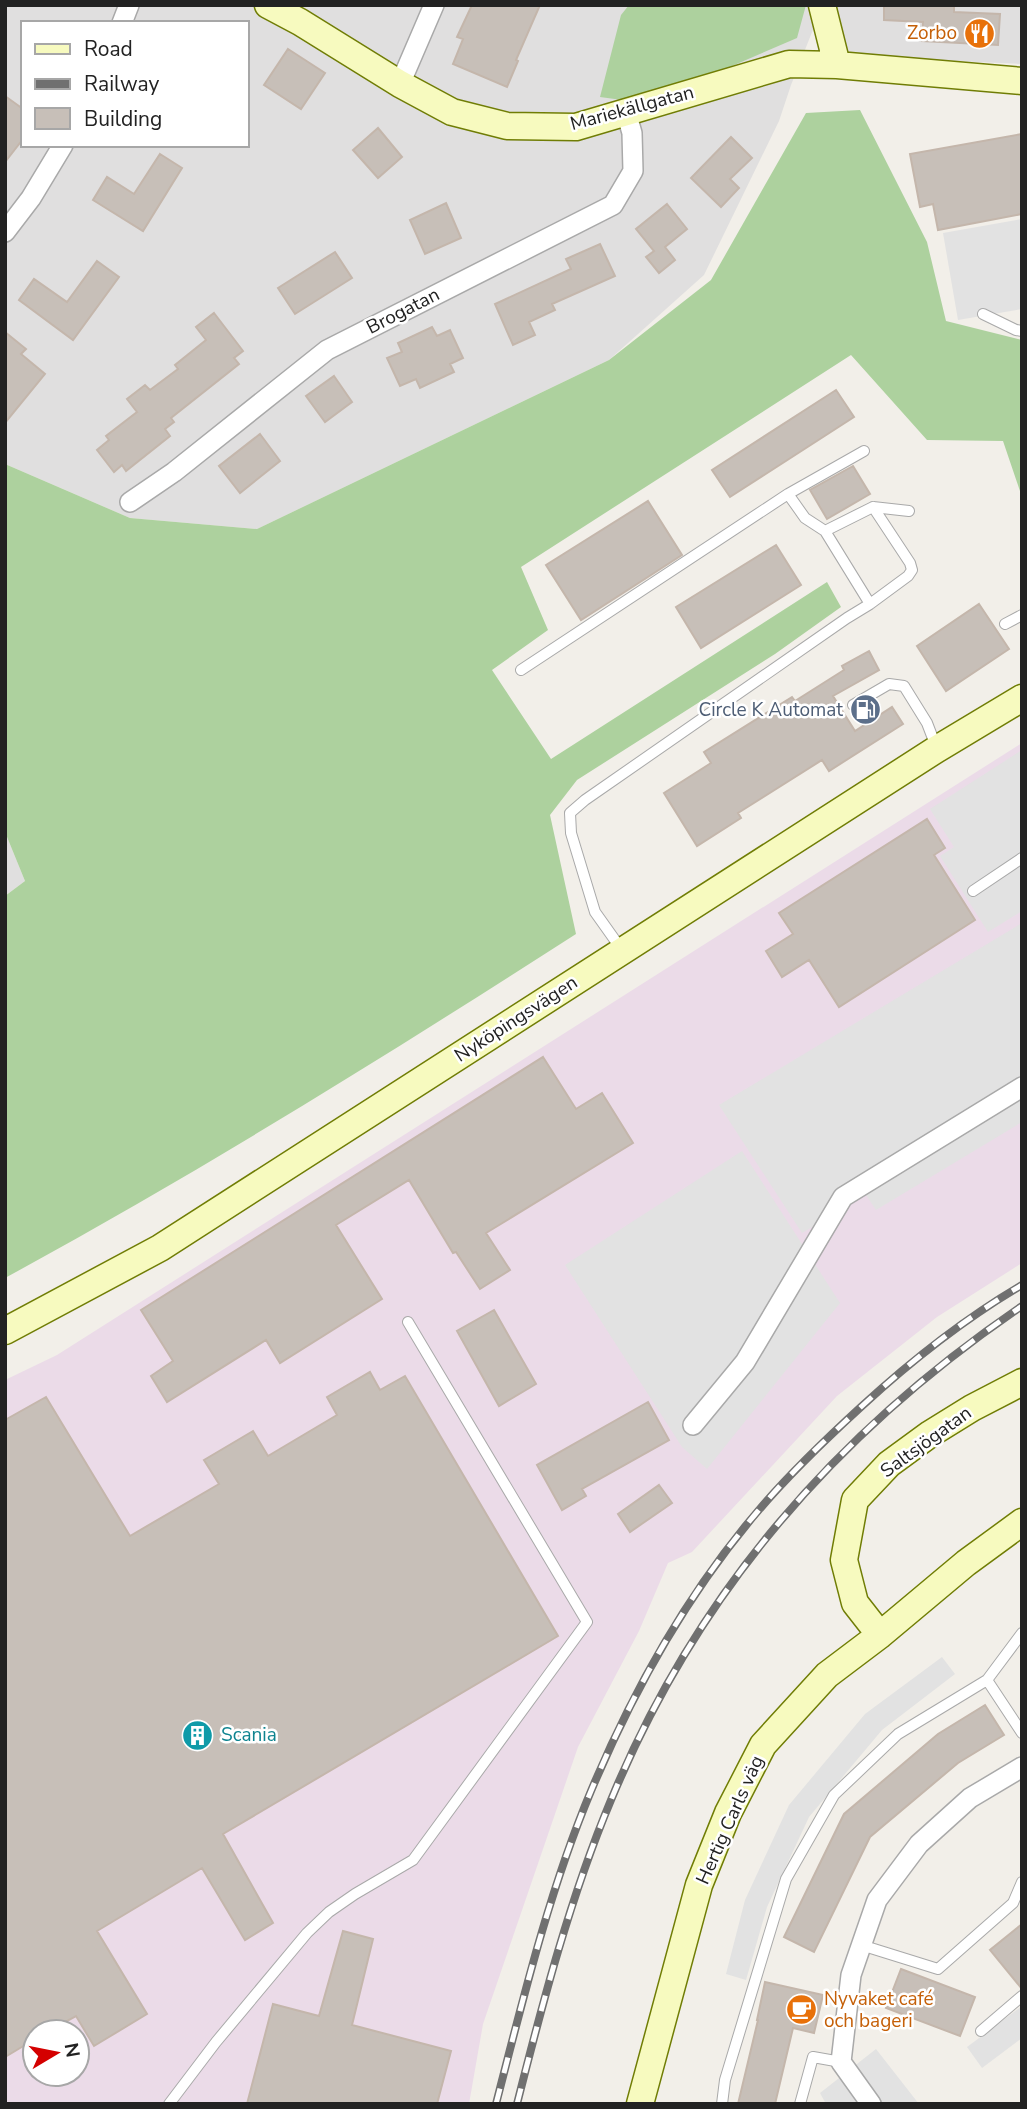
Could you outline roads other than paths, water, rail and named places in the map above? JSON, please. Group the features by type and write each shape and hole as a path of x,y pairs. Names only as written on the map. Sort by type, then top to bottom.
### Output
{"main road":[{"name":"Mariekällgatan","path":"268,5 452,112 507,125 576,127 789,64 837,65 1022,82"},
{"path":"822,5 837,65"},
{"name":"Nyköpingsvägen","path":"5,1331 160,1248 937,749 1022,698"},
{"name":"Saltsjögatan","path":"880,1635 855,1603 844,1560 855,1500 889,1464 930,1434 1022,1382"},
{"name":"Hertig Carls väg","path":"640,2104 699,1885 728,1813 763,1745 827,1675 880,1635 966,1563 1022,1522"}],"street":[{"path":"400,84 434,5"},
{"name":"Brogatan","path":"130,502 174,472 327,350 614,205 632,171 632,133 626,112"},
{"path":"5,232 31,198 62,147"},
{"path":"693,1425 745,1362 843,1198 1022,1087"},
{"path":"871,2104 841,2062 851,1975 877,1900 919,1844 970,1798 1022,1767"}],"lane":[{"path":"983,314 1022,331"},
{"path":"521,670 788,494 864,451"},
{"path":"788,494 805,518 825,531 870,604"},
{"path":"825,531 873,507 909,511"},
{"path":"623,950 595,912 571,832 570,813 908,576 912,570 910,563 873,507"},
{"path":"1005,624 1022,615"},
{"path":"853,705 890,684 904,686 927,723 937,749"},
{"path":"973,891 1022,858"},
{"path":"169,2104 216,2042 307,1933 329,1912 355,1894 413,1860 587,1622 408,1322"},
{"path":"722,2104 725,2080 786,1879 834,1795 898,1734 987,1680 1022,1633"},
{"path":"987,1680 1022,1733"},
{"path":"861,1945 938,1969 1013,1903 1022,1882"},
{"path":"981,2031 1022,1996"},
{"path":"800,2104 813,2057 841,2062"}],"railway":[{"path":"496,2104 538,1946 576,1829 625,1717 685,1610 758,1511 822,1444 919,1357 979,1312 1022,1285"},
{"path":"517,2104 558,1950 596,1837 646,1724 685,1653 730,1586 779,1522 833,1463 892,1407 955,1355 1022,1306"}],"place":[{"name":"Zorbo","path":"980,33"},
{"name":"Circle K Automat","path":"866,710"},
{"name":"Scania","path":"198,1735"},
{"name":"Nyvaket café och bageri","path":"801,2010"}]}
